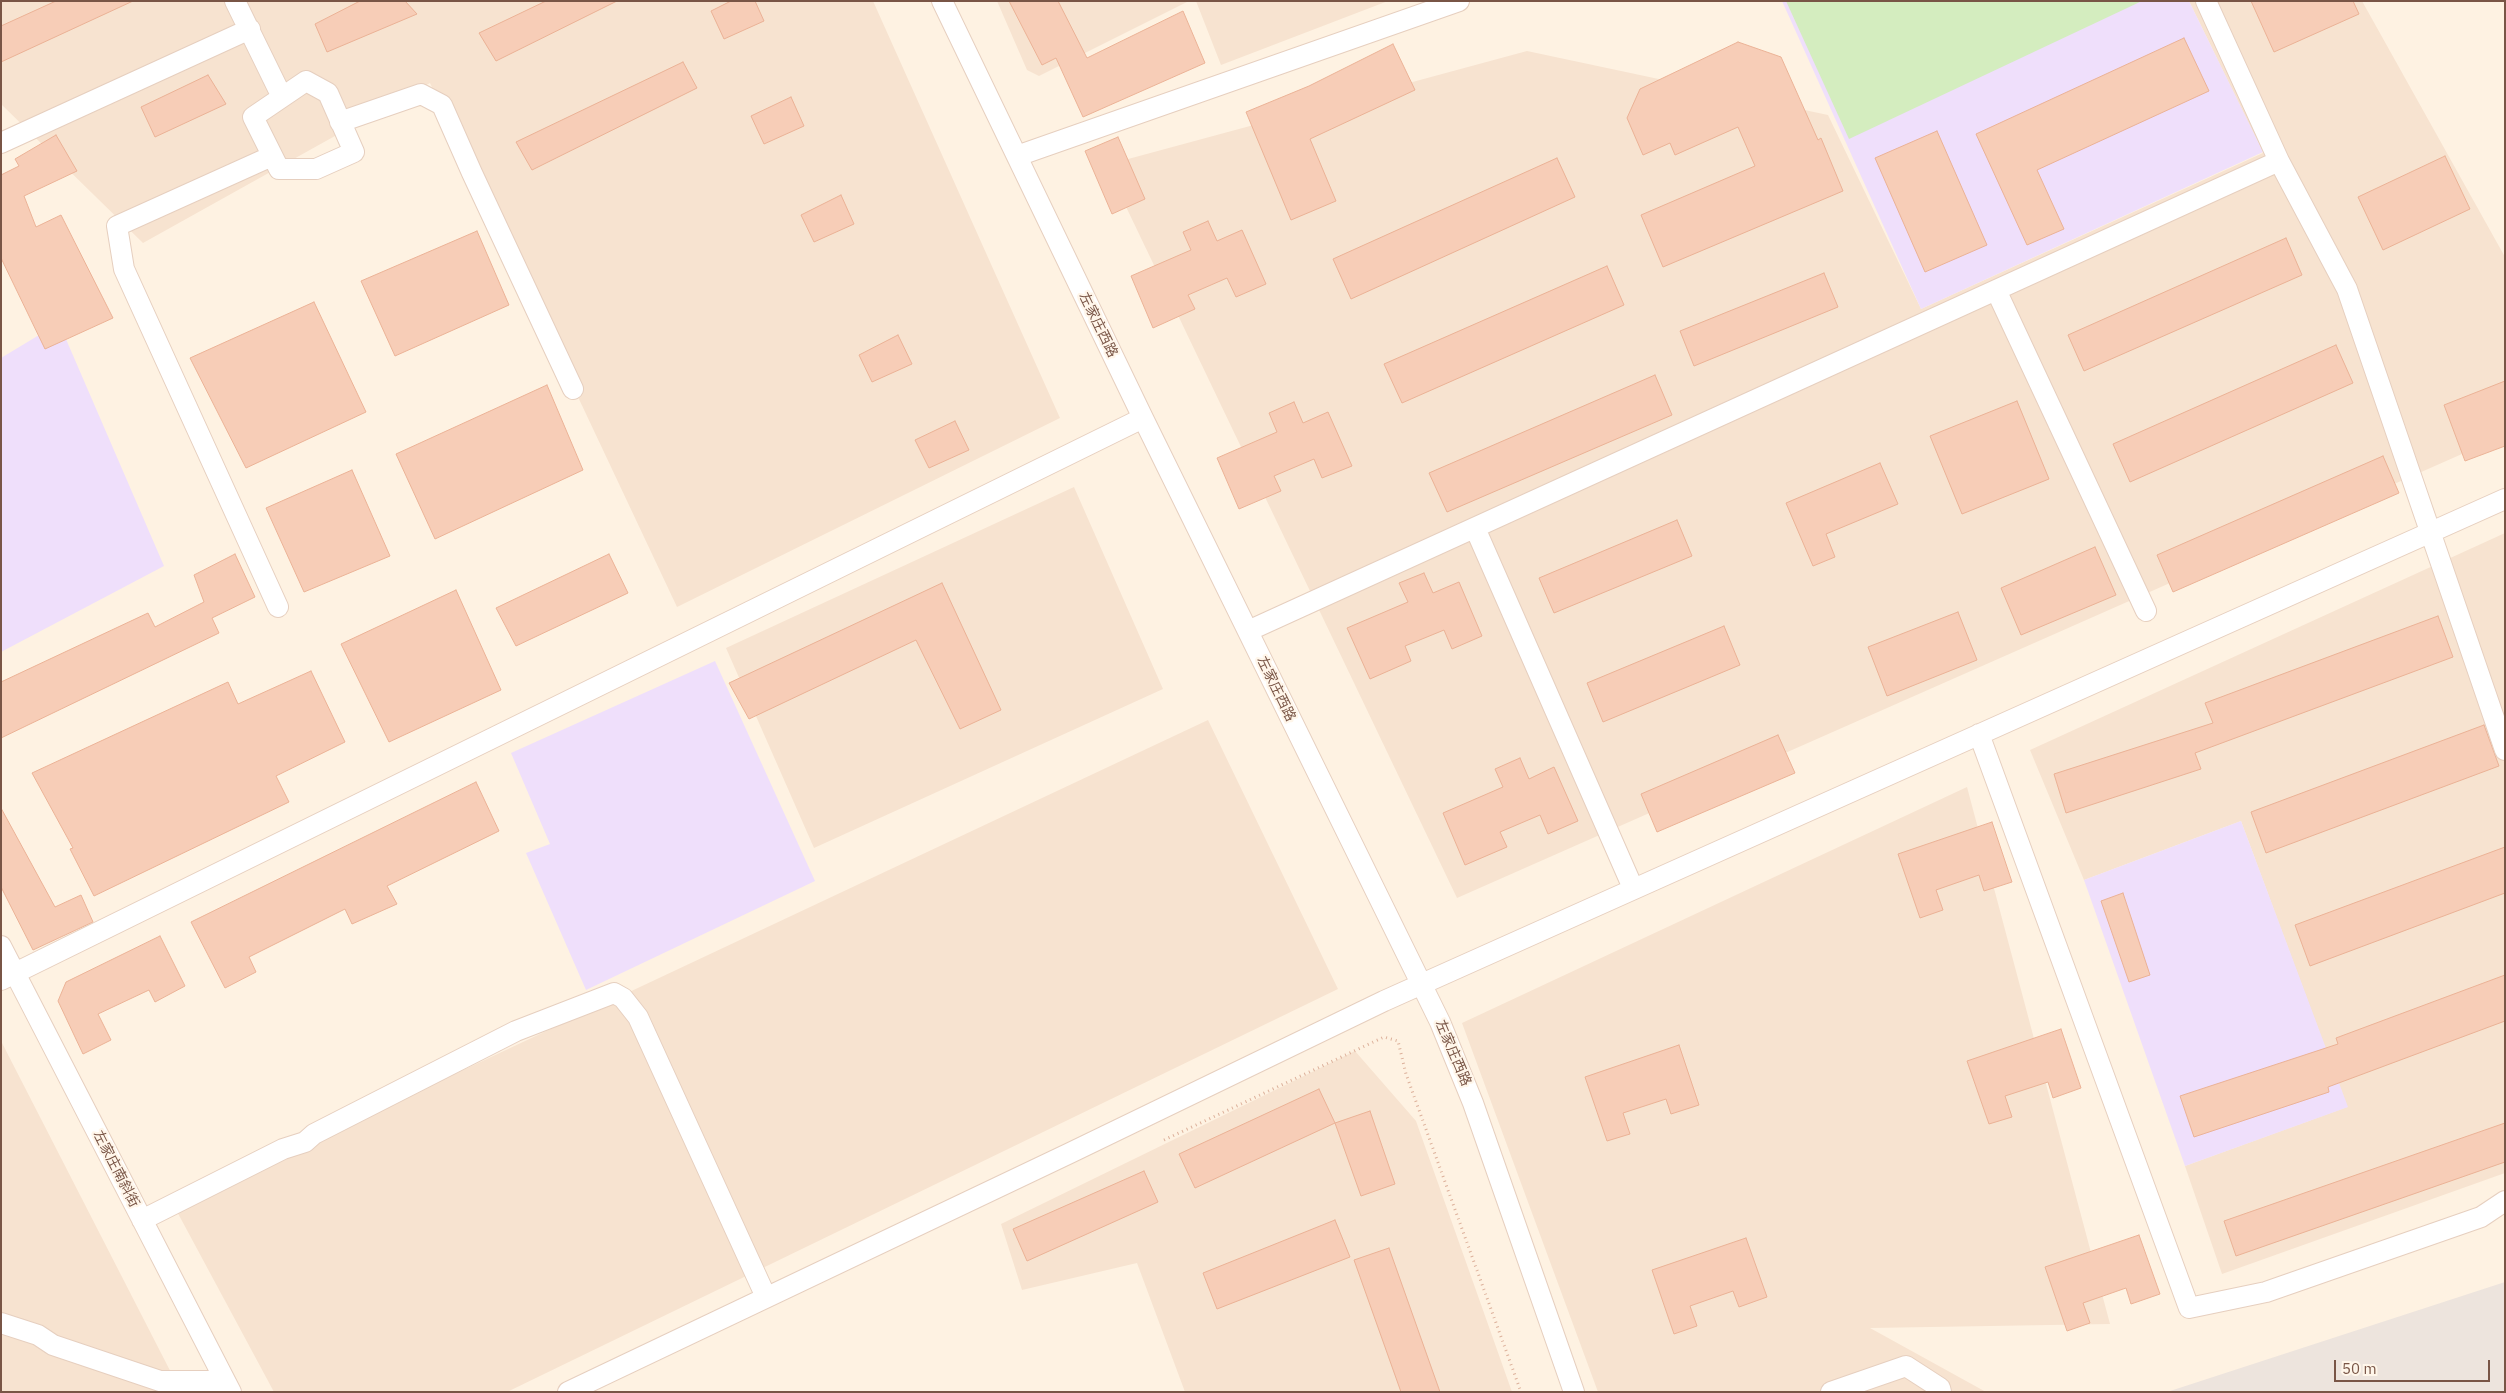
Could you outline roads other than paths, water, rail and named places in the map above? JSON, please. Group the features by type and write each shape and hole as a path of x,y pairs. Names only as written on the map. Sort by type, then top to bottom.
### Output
{"street":[{"path":"235,1 282,97"},
{"name":"左家庄西路","path":"942,1 1143,418 1440,1022 1473,1103 1574,1392"},
{"path":"1017,156 1459,1"},
{"path":"2206,1 2279,161 2347,289 2505,750"},
{"path":"1,143 250,29"},
{"path":"306,81 328,94 340,122 354,152 316,169 279,169 253,117 306,81"},
{"path":"340,122 422,94 442,105 573,389"},
{"path":"272,156 117,226 124,269 278,607"},
{"path":"1248,631 2279,161"},
{"path":"1996,290 2146,610"},
{"path":"8,977 1143,418"},
{"path":"568,1392 1421,984 1978,734 2381,556 2431,530 2505,499"},
{"path":"1475,528 1634,888"},
{"path":"1978,734 2189,1308 2274,1289 2481,1217 2505,1201"},
{"name":"左家庄南斜街","path":"1,946 8,977 142,1220 228,1386"},
{"path":"142,1220 283,1149 305,1142 319,1132 516,1031 614,994 623,998 638,1017 766,1297"},
{"path":"1,1323 38,1335 53,1345 160,1381 228,1386"},
{"path":"1831,1392 1906,1366 1940,1388 1941,1392"}]}
